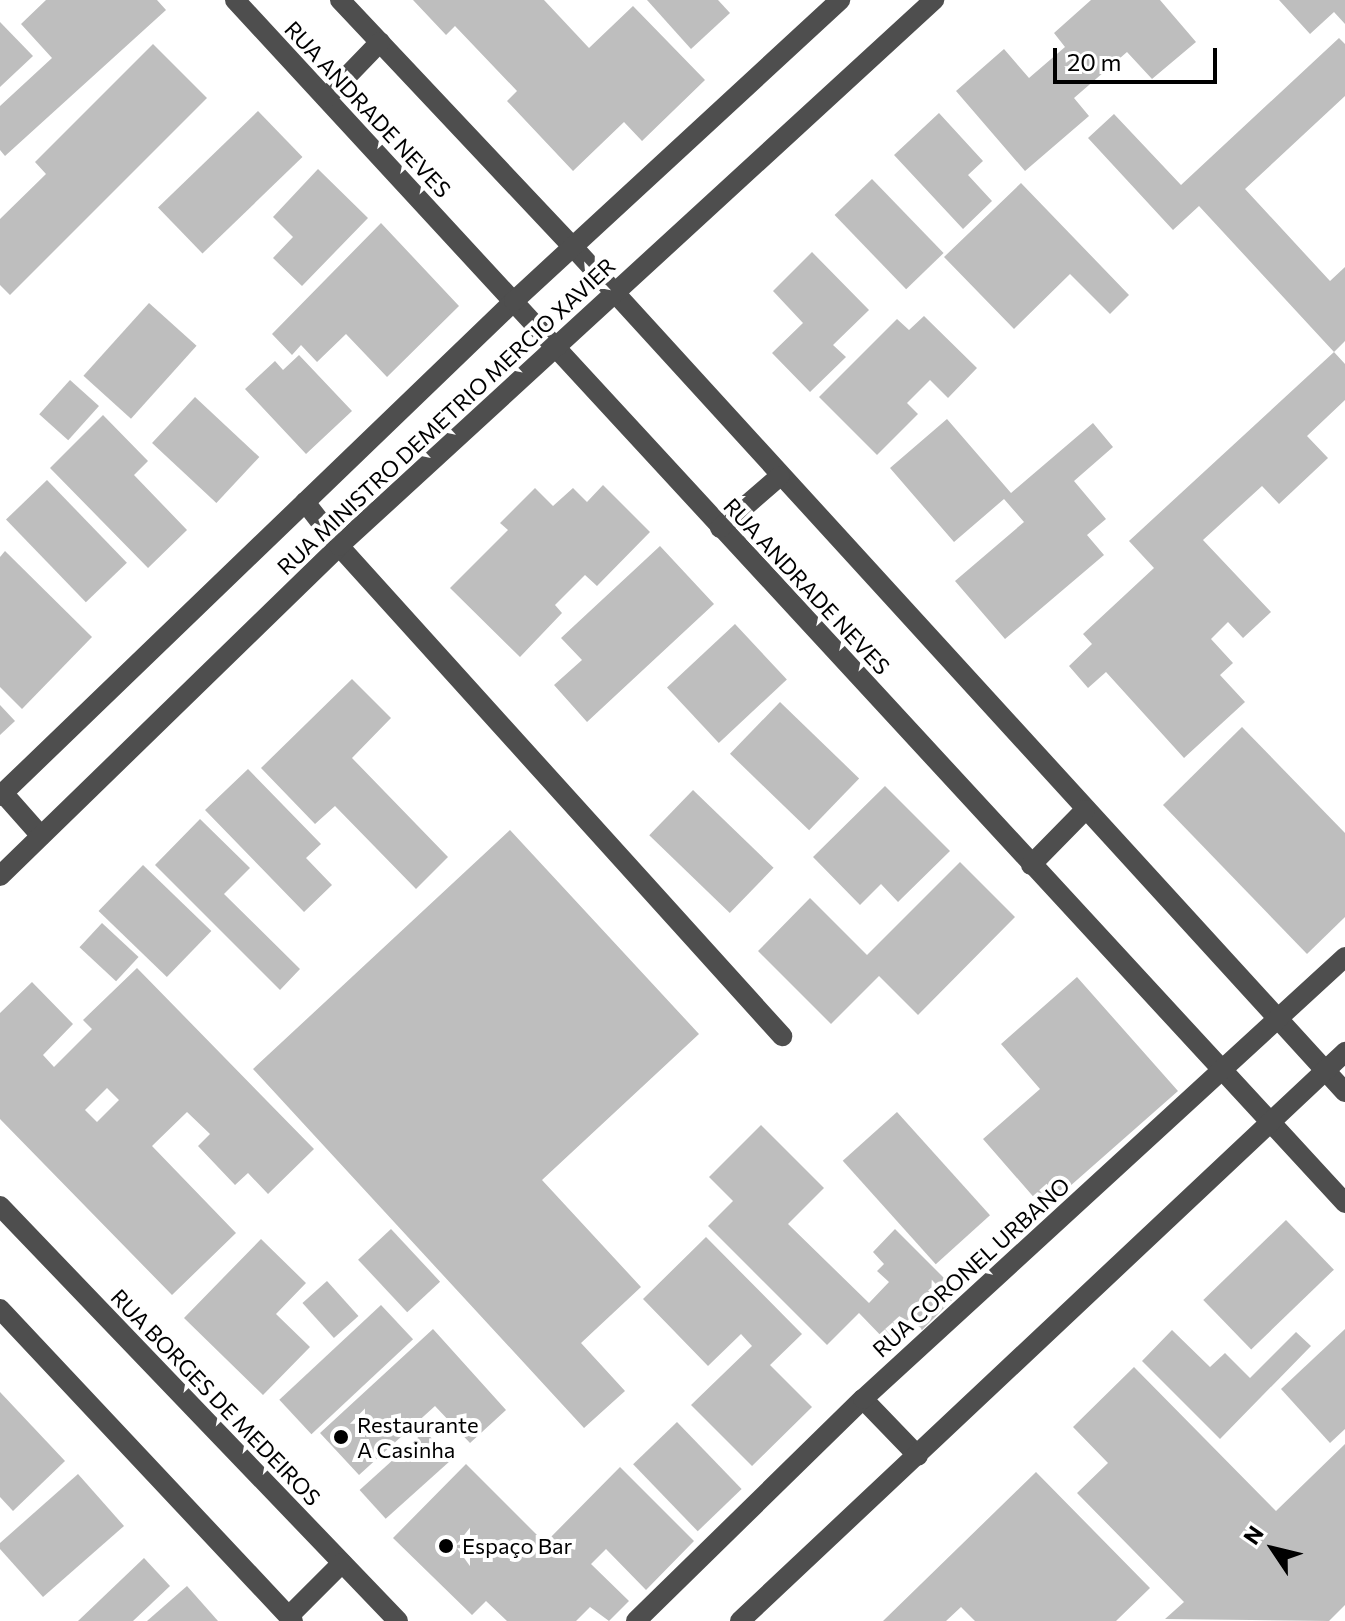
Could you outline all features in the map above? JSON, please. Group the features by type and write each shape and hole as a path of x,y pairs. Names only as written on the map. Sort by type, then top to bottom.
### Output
{"street":[{"name":"RUA ANDRADE NEVES","path":"235,0 1345,1203"},
{"path":"340,0 574,248 1345,1092"},
{"name":"RUA MINISTRO DEMETRIO MERCIO XAVIER","path":"2,795 514,301 840,0"},
{"name":"RUA MINISTRO DEMETRIO MERCIO XAVIER","path":"0,876 339,546 934,0"},
{"path":"326,98 380,42"},
{"path":"720,528 780,476"},
{"path":"305,502 339,546 782,1036"},
{"path":"2,795 41,836"},
{"path":"1031,865 1085,810"},
{"name":"RUA CORONEL URBANO","path":"636,1621 863,1399 1345,957"},
{"path":"740,1621 1345,1052"},
{"name":"RUA BORGES DE MEDEIROS","path":"2,1214 398,1621"},
{"path":"0,1309 291,1618 342,1563"},
{"path":"863,1399 918,1456"}],"building":[{"path":"46,0 157,0 166,10 5,156 0,150 0,106 52,58 21,24"},
{"path":"413,0 544,0 589,48 633,6 705,80 642,141 624,122 573,171 507,101 517,91 455,26 446,35"},
{"path":"647,0 718,0 730,13 691,49"},
{"path":"1091,0 1160,0 1196,42 1152,79 1127,52 1074,98 1089,116 1025,171 956,91 1004,49 1029,78 1065,47 1054,33"},
{"path":"1279,0 1345,0 1345,24 1334,12 1310,34"},
{"path":"0,22 33,56 0,87"},
{"path":"1339,38 1345,44 1345,96 1245,189 1330,281 1345,267 1345,341 1334,352 1199,206 1173,230 1088,138 1114,114 1181,185"},
{"path":"153,44 207,98 10,295 0,285 0,219 46,174 35,162"},
{"path":"258,111 302,157 202,254 158,208"},
{"path":"939,113 983,161 968,175 992,201 963,229 894,155"},
{"path":"318,169 368,218 302,286 273,258 293,237 273,217"},
{"path":"872,179 944,253 906,289 835,215"},
{"path":"1021,183 1129,295 1110,314 1070,274 1014,329 944,257"},
{"path":"381,223 459,306 387,377 346,334 317,362 301,345 292,355 272,334"},
{"path":"812,252 869,310 833,345 846,357 810,392 772,353 803,323 773,291"},
{"path":"149,303 197,346 131,419 83,376"},
{"path":"924,316 977,368 948,398 930,380 907,403 918,414 877,455 819,397 897,319 909,330"},
{"path":"1334,352 1345,364 1345,400 1307,436 1328,458 1279,504 1262,486 1203,540 1271,612 1243,638 1228,622 1211,639 1233,663 1220,675 1245,702 1184,758 1106,672 1088,688 1069,666 1092,644 1083,634 1154,568 1129,541"},
{"path":"299,355 352,411 306,454 245,389 275,361 283,370"},
{"path":"70,380 99,406 68,440 39,414"},
{"path":"195,397 259,457 216,503 152,443"},
{"path":"103,415 148,461 134,475 187,530 148,568 50,468"},
{"path":"947,419 1011,493 1093,423 1113,447 1074,481 1106,519 1087,535 1104,555 1005,639 955,581 1024,522 1004,499 954,542 890,468"},
{"path":"47,480 127,563 86,602 6,520"},
{"path":"603,485 650,532 597,586 585,575 555,605 562,613 520,657 450,588 508,530 500,523 535,488 553,506 573,488 587,502"},
{"path":"660,546 714,604 587,722 554,685 582,660 561,638"},
{"path":"5,551 92,637 22,709 0,687 0,557"},
{"path":"735,624 787,680 719,743 667,687"},
{"path":"352,679 391,718 352,758 448,857 416,889 335,806 315,824 261,768"},
{"path":"780,702 859,778 809,830 730,754"},
{"path":"0,705 15,721 0,735"},
{"path":"1242,727 1345,833 1345,917 1307,954 1163,805"},
{"path":"248,769 321,844 306,858 332,885 304,912 205,810"},
{"path":"885,786 950,851 898,902 881,884 860,905 813,857"},
{"path":"693,790 774,868 730,913 649,835"},
{"path":"200,819 250,868 224,894 300,969 280,990 155,865"},
{"path":"510,830 699,1034 542,1180 641,1287 581,1343 625,1391 584,1428 253,1069"},
{"path":"960,862 1015,917 918,1015 879,976 831,1024 758,951 810,898 867,955"},
{"path":"143,865 211,931 167,977 99,911"},
{"path":"102,923 139,957 116,981 79,947"},
{"path":"137,968 314,1149 268,1194 248,1173 235,1185 198,1146 210,1134 187,1112 152,1146 236,1233 172,1295 0,1119 0,1013 32,982 73,1024 43,1055 54,1067 92,1029 83,1020","holes":["107,1088 119,1100 97,1122 85,1110"]},
{"path":"1077,977 1178,1091 1044,1209 983,1139 1040,1089 1001,1044"},
{"path":"897,1112 990,1215 936,1264 843,1161"},
{"path":"761,1125 824,1188 788,1224 869,1303 889,1282 877,1271 884,1264 873,1252 895,1229 959,1293 922,1330 910,1318 887,1342 859,1313 827,1345 708,1226 733,1201 709,1177"},
{"path":"1286,1220 1334,1270 1251,1350 1203,1300"},
{"path":"391,1229 440,1282 407,1312 358,1260"},
{"path":"706,1237 802,1334 770,1365 812,1407 752,1466 691,1405 752,1346 741,1334 708,1366 643,1299"},
{"path":"261,1239 306,1283 276,1314 310,1347 263,1395 184,1318"},
{"path":"327,1281 358,1316 334,1338 302,1303"},
{"path":"381,1305 413,1339 311,1434 279,1400"},
{"path":"433,1329 506,1410 470,1443 435,1406 359,1475 320,1433"},
{"path":"1345,1329 1345,1429 1330,1443 1281,1389"},
{"path":"1172,1330 1210,1367 1225,1353 1250,1378 1296,1332 1311,1346 1220,1439 1142,1361"},
{"path":"1134,1367 1276,1511 1345,1444 1345,1605 1329,1621 1165,1619 1184,1602 1077,1493 1108,1463 1073,1427"},
{"path":"0,1392 65,1461 13,1511 0,1497"},
{"path":"677,1422 742,1489 698,1531 633,1464"},
{"path":"425,1431 451,1460 386,1519 360,1490"},
{"path":"466,1464 545,1543 620,1467 694,1541 646,1590 606,1549 591,1564 629,1601 609,1621 590,1607 576,1621 507,1621 486,1601 472,1615 393,1538"},
{"path":"1036,1472 1150,1588 1116,1621 975,1621 961,1607 946,1621 883,1621"},
{"path":"78,1474 124,1526 43,1597 0,1549 0,1543"},
{"path":"144,1558 170,1586 133,1621 78,1621"},
{"path":"187,1586 218,1621 147,1621"}],"place":[{"name":"Restaurante A Casinha","path":"341,1437"},
{"name":"Espaço Bar","path":"446,1546"}]}
